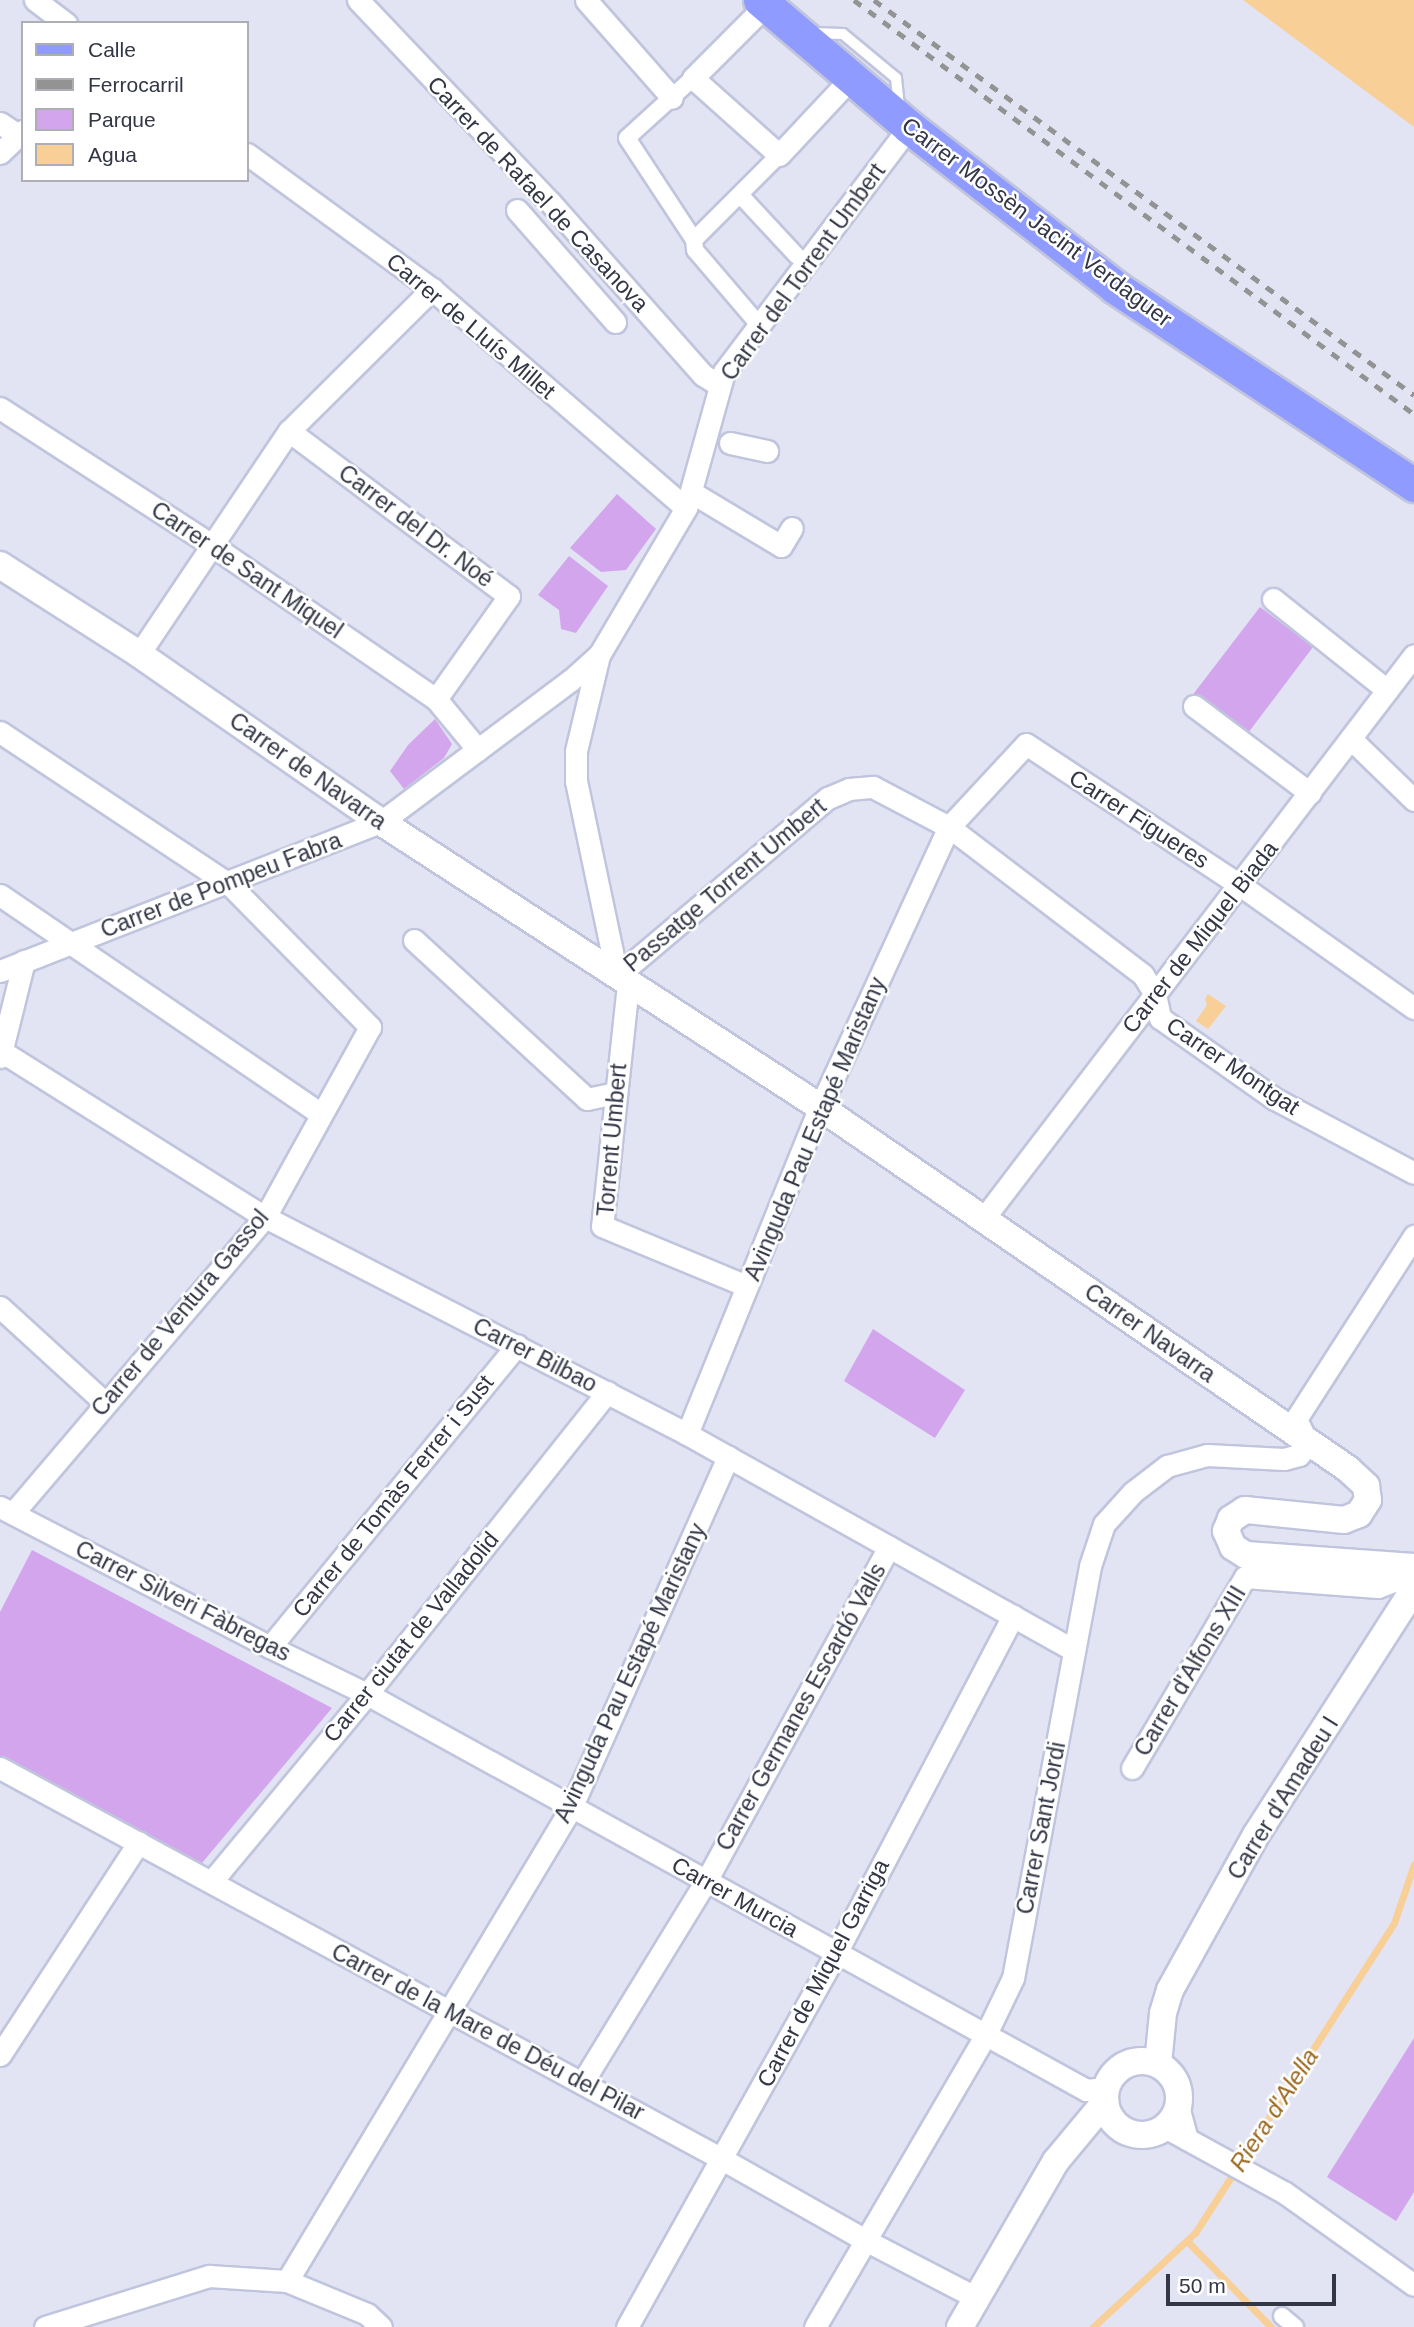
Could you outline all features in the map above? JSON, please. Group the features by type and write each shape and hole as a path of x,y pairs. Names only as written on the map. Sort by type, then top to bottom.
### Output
{"main road":[{"name":"Carrer Mossèn Jacint Verdaguer","path":"763,2 904,123 1115,287 1414,485"}],"street":[{"path":"35,0 63,21"},
{"name":"Carrer de Rafael de Casanova","path":"358,0 549,201 703,375 719,385"},
{"path":"586,0 671,98"},
{"path":"759,325 695,250 694,240 627,138 693,78 763,2"},
{"path":"693,78 779,155"},
{"path":"694,240 851,78"},
{"path":"0,123 20,133 0,153"},
{"name":"Carrer del Torrent Umbert","path":"622,980 576,781 576,751 599,655 688,500 724,372 904,123"},
{"name":"Carrer de Lluís Millet","path":"248,155 432,289 688,500 781,546 792,528"},
{"path":"744,200 797,256"},
{"path":"517,210 615,322"},
{"path":"139,654 289,431 432,289"},
{"name":"Carrer de Sant Miquel","path":"0,408 213,546 436,699 478,750"},
{"name":"Carrer del Dr. Noé","path":"289,431 509,596 436,699"},
{"path":"730,443 767,451"},
{"name":"Carrer de Navarra","path":"0,565 139,654 381,822 622,980"},
{"path":"1273,599 1387,690"},
{"name":"Carrer de Pompeu Fabra","path":"0,971 229,884 381,822 599,655"},
{"name":"Carrer de Miquel Biada","path":"984,1218 1414,655"},
{"path":"1194,706 1310,793"},
{"path":"0,732 229,884"},
{"path":"1351,739 1414,800"},
{"name":"Carrer Figueres","path":"949,827 1026,744 1240,885 1414,1007"},
{"name":"Passatge Torrent Umbert","path":"622,980 828,798 849,789 873,787 949,827"},
{"name":"Carrer Montgat","path":"949,827 1143,975 1155,994 1160,1018 1275,1099 1414,1173"},
{"name":"Avinguda Pau Estapé Maristany","path":"687,1434 820,1107 949,827"},
{"name":"Carrer de Ventura Gassol","path":"7,1510 105,1403 265,1217 370,1027 229,884"},
{"path":"0,895 73,942 321,1114"},
{"path":"414,940 587,1100 616,1093"},
{"path":"1,1054 23,961"},
{"name":"Torrent Umbert","path":"622,980 616,1093 602,1226 747,1286"},
{"name":"Carrer Navarra","path":"622,980 820,1107 1298,1431 1366,1486 1368,1500 1359,1514 1344,1520 1245,1510 1231,1519 1226,1531 1233,1547 1246,1555 1414,1567"},
{"name":"Carrer Bilbao","path":"1,1054 265,1217 687,1434 1074,1650"},
{"path":"1298,1431 1414,1236"},
{"path":"0,1307 105,1403"},
{"name":"Carrer de Tomàs Ferrer i Sust","path":"270,1647 517,1345"},
{"name":"Carrer ciutat de Valladolid","path":"212,1881 367,1694 607,1392"},
{"name":"Carrer Sant Jordi","path":"817,2323 986,2034 1013,1978 1090,1566 1104,1524 1133,1492 1167,1466 1208,1455 1284,1459 1299,1455 1298,1431"},
{"name":"Avinguda Pau Estapé Maristany","path":"287,2281 571,1808 728,1457"},
{"name":"Carrer Silveri Fàbregas","path":"7,1510 270,1647 367,1694"},
{"name":"Carrer Germanes Escardó Valls","path":"582,2082 706,1881 889,1547"},
{"name":"Carrer d'Alfons XIII","path":"1132,1768 1245,1577 1378,1587 1414,1573"},
{"name":"Carrer d'Amadeu I","path":"1163,2012 1170,1990 1256,1835 1414,1589"},
{"name":"Carrer de Miquel Garriga","path":"626,2327 836,1953 1013,1616"},
{"name":"Carrer Murcia","path":"367,1694 1086,2090 1105,2095"},
{"name":"Carrer de la Mare de Déu del Pilar","path":"0,1768 582,2082 865,2240 975,2297"},
{"path":"0,2055 138,1842"},
{"path":"1158,2064 1163,2012"},
{"path":"960,2327 1056,2161 1105,2095 1116,2071 1125,2065 1163,2012"},
{"path":"1125,2065 1147,2061 1158,2064 1175,2081 1177,2124"},
{"path":"1105,2095 1107,2112 1119,2127 1142,2135 1177,2124"},
{"path":"1177,2124 1285,2193 1414,2286"},
{"path":"1056,2161 1119,2127"},
{"path":"45,2327 209,2276 287,2281 370,2323"},
{"path":"1282,2316 1295,2327"}],"lane":[{"path":"799,33 844,34 896,78 904,123"}],"green space":[{"path":"617,494 656,529 626,570 601,572 570,548"},
{"path":"569,556 608,586 576,633 561,629 559,610 538,595"},
{"path":"1260,607 1313,647 1245,737 1191,697"},
{"path":"435,719 452,744 444,758 404,789 390,771 408,745"},
{"path":"873,1329 965,1390 935,1438 844,1381"},
{"path":"32,1550 332,1708 202,1863 0,1758 0,1612"},
{"path":"1414,2038 1414,2192 1396,2221 1327,2177"}],"water":[{"path":"1243,0 1414,0 1414,127"},
{"path":"1208,994 1226,1006 1208,1029 1196,1021 1207,1005 1205,999"}],"waterway":[{"name":"Riera d'Alella","path":"1093,2327 1195,2233 1394,1923 1414,1864"},
{"path":"1187,2241 1271,2327"}],"railway":[{"path":"854,0 1414,414"},
{"path":"874,0 1414,395"}]}
